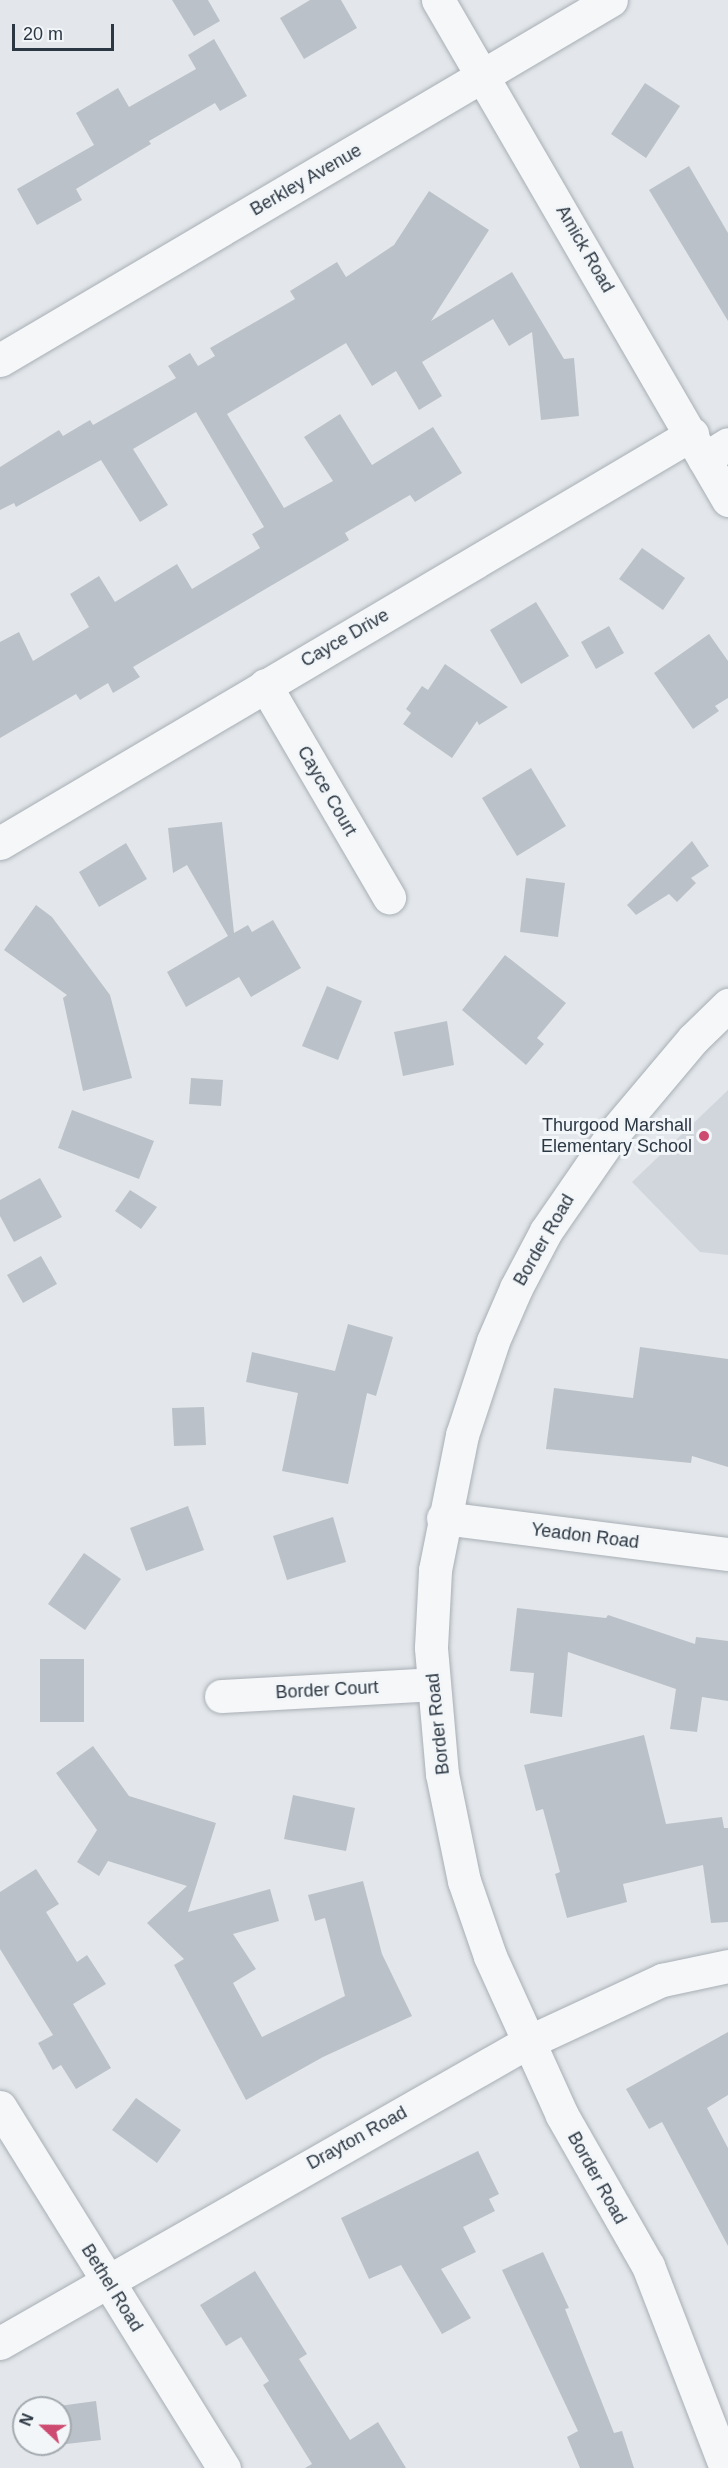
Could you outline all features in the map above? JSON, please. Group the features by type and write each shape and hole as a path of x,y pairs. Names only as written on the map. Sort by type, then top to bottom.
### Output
{"street":[{"name":"Amick Road","path":"438,0 708,446 728,500"},
{"name":"Berkley Avenue","path":"0,360 611,0"},
{"name":"Cayce Drive","path":"0,843 265,685 708,446"},
{"name":"Cayce Court","path":"265,685 389,897"},
{"name":"Border Road","path":"722,1022 613,1134 546,1231 493,1341 462,1435 443,1518 435,1570 433,1684 442,1774 464,1881 526,2043 617,2217 648,2266 726,2468"},
{"name":"Yeadon Road","path":"443,1518 728,1554"},
{"name":"Border Court","path":"221,1696 433,1684"},
{"name":"Drayton Road","path":"0,2343 106,2279 526,2043 662,1980 728,1966"},
{"name":"Bethel Road","path":"0,2107 224,2468"}],"shaded area":[{"name":"Thurgood Marshall Elementary School","path":"728,1090 728,1255 700,1252 632,1182"}],"building":[{"path":"172,0 208,0 220,21 194,36"},
{"path":"310,0 341,0 357,28 304,59 280,18"},
{"path":"214,39 247,96 220,111 215,103 149,141 151,144 76,189 82,200 37,225 17,189 94,145 76,113 118,88 129,107 196,69 188,55"},
{"path":"645,83 680,106 646,158 611,134"},
{"path":"689,166 728,233 728,321 649,190"},
{"path":"429,191 489,230 431,321 512,272 564,359 574,358 579,416 541,420 532,332 509,346 493,319 422,362 442,396 419,410 396,371 372,386 346,343 227,414 284,508 333,481 304,437 340,414 372,465 433,427 462,473 415,502 410,495 345,533 349,540 133,667 140,677 113,693 108,683 80,700 76,694 0,738 0,642 19,632 33,661 89,627 70,594 99,576 115,602 177,564 192,589 260,548 252,534 264,527 196,412 133,449 168,505 140,522 101,460 16,507 14,503 0,510 0,467 59,430 63,436 90,420 93,425 176,378 168,366 190,353 198,366 215,356 210,348 295,299 290,291 337,262 346,277 394,245"},
{"path":"642,548 685,578 663,610 619,579"},
{"path":"536,602 569,656 521,684 490,630"},
{"path":"609,626 624,653 596,669 581,642"},
{"path":"709,634 728,661 728,698 715,706 719,711 693,729 654,673"},
{"path":"445,664 508,707 479,725 477,721 452,758 403,724 411,713 406,709 422,686 428,690"},
{"path":"531,768 566,826 517,856 482,798"},
{"path":"222,822 234,933 248,925 252,932 273,920 301,968 251,997 239,977 186,1007 167,972 228,936 187,865 173,873 168,828"},
{"path":"692,841 709,866 691,878 696,883 677,902 669,894 636,915 627,905"},
{"path":"126,843 147,879 99,907 79,872"},
{"path":"526,878 565,883 558,937 520,932"},
{"path":"36,905 52,917 110,995 132,1078 83,1091 63,998 67,995 4,950"},
{"path":"505,955 566,1003 537,1038 544,1044 526,1065 462,1010"},
{"path":"327,986 362,1001 338,1060 302,1046"},
{"path":"447,1021 454,1065 403,1076 394,1032"},
{"path":"191,1078 223,1080 221,1106 189,1104"},
{"path":"72,1110 154,1141 139,1179 58,1148"},
{"path":"40,1178 62,1217 14,1242 0,1216 0,1200"},
{"path":"130,1190 157,1207 141,1229 115,1211"},
{"path":"41,1256 57,1284 23,1303 7,1275"},
{"path":"348,1324 393,1337 376,1396 367,1393 348,1484 282,1471 298,1393 246,1382 252,1352 335,1371"},
{"path":"640,1347 728,1359 728,1467 692,1456 691,1463 546,1449 554,1388 633,1398"},
{"path":"204,1407 206,1445 174,1446 172,1408"},
{"path":"188,1506 204,1550 146,1571 130,1528"},
{"path":"333,1517 346,1562 287,1580 273,1536"},
{"path":"84,1553 121,1579 85,1630 48,1604"},
{"path":"517,1608 606,1618 608,1615 695,1644 696,1637 728,1641 728,1701 702,1697 697,1732 670,1729 676,1689 568,1652 562,1717 530,1713 534,1673 510,1671"},
{"path":"40,1659 84,1659 84,1722 40,1722"},
{"path":"644,1735 666,1824 722,1817 724,1828 728,1828 728,1922 711,1923 703,1865 623,1884 627,1902 567,1918 555,1874 560,1872 543,1809 536,1811 524,1765"},
{"path":"93,1746 129,1796 216,1823 188,1912 270,1889 279,1921 233,1934 256,1969 233,1983 262,2037 345,1996 325,1918 315,1921 308,1895 363,1881 382,1954 412,2016 323,2057 246,2100 174,1965 184,1959 147,1923 187,1886 108,1861 99,1876 77,1862 97,1830 56,1773"},
{"path":"293,1795 355,1808 346,1851 284,1839"},
{"path":"36,1869 59,1904 46,1912 77,1962 87,1955 106,1984 73,2004 111,2068 76,2089 61,2065 53,2070 38,2043 53,2035 0,1949 0,1892"},
{"path":"728,2032 728,2095 707,2108 728,2148 728,2246 662,2122 649,2129 626,2089"},
{"path":"136,2098 181,2130 157,2163 112,2130"},
{"path":"478,2151 499,2194 489,2199 495,2211 463,2227 476,2252 441,2269 471,2318 442,2334 401,2265 369,2279 341,2218"},
{"path":"543,2252 569,2308 565,2309 614,2433 622,2431 634,2468 580,2468 567,2437 578,2431 502,2270"},
{"path":"255,2271 307,2354 299,2359 350,2440 378,2422 406,2468 305,2468 312,2464 263,2385 269,2381 241,2337 226,2346 200,2305"},
{"path":"96,2401 101,2440 72,2443 72,2404"}],"place":[{"name":"Thurgood Marshall Elementary School","path":"704,1136"}]}
